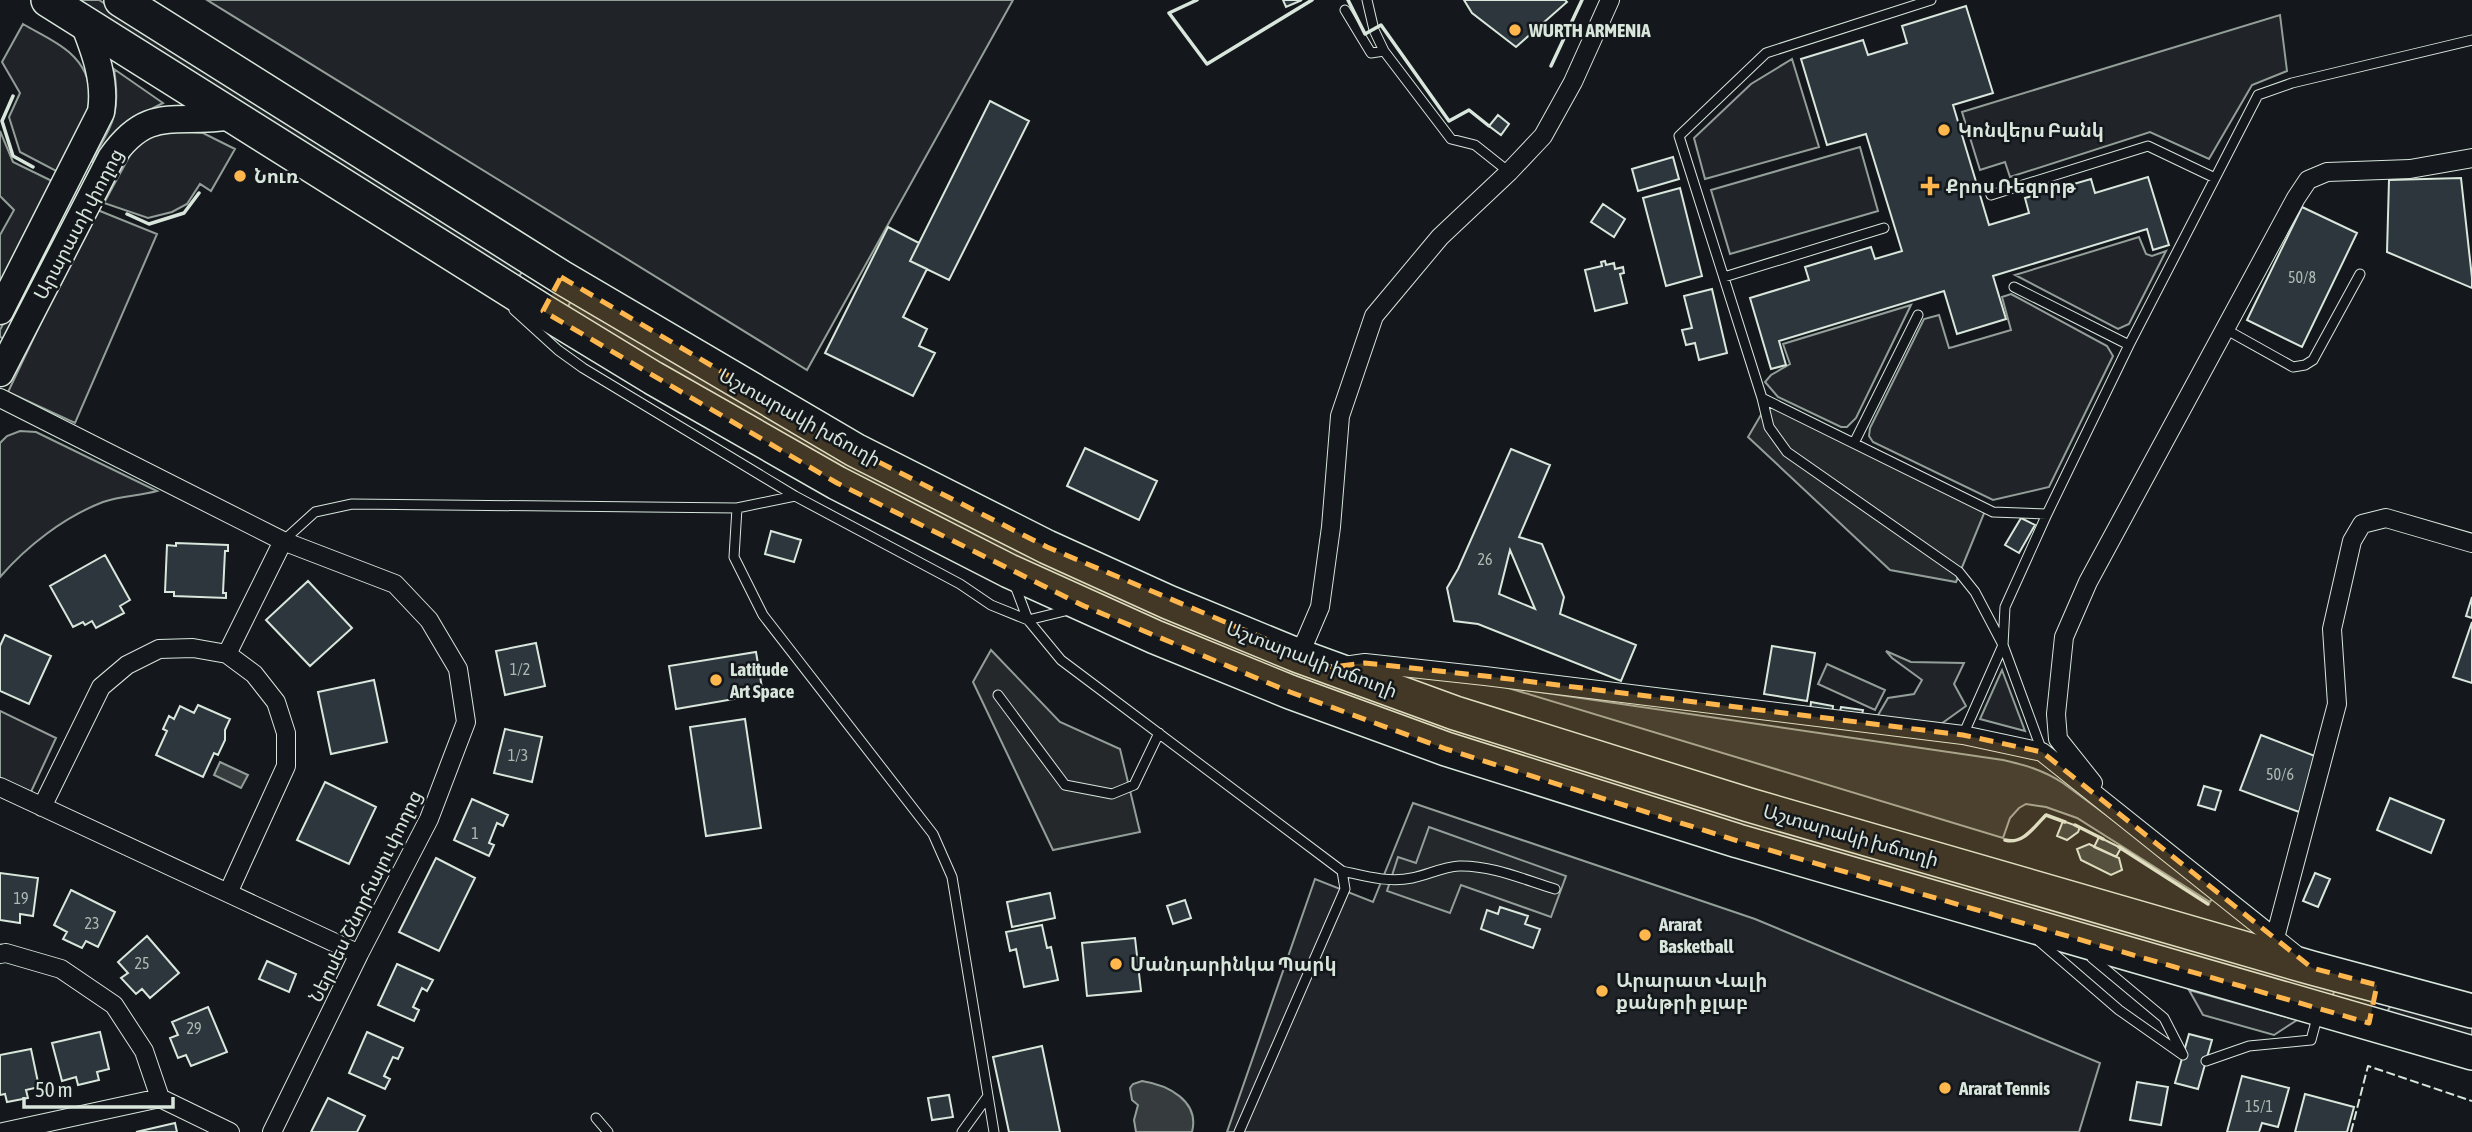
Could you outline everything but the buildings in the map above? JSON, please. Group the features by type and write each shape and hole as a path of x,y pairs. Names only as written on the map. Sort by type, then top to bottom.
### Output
{"highway":[{"name":"Աշտարակի խճուղի","path":"48,0 653,378 837,484 1084,606 1290,692 1446,749 1738,841 2472,1053"},
{"name":"Աշտարակի խճուղի","path":"121,0 561,277 855,450 1047,547 1168,602 1299,656 1455,713 1749,805 2312,968 2472,1011"},
{"path":"543,311 561,277"},
{"path":"2369,1023 2377,985"}],"street":[{"path":"1299,656 1320,607 1331,527 1340,416 1374,316 1440,237 1543,136 1573,82 1610,0"},
{"name":"Արարատի փողոց","path":"0,311 101,111 102,82 83,24"},
{"name":"Արարատի փողոց","path":"0,373 122,141 134,130 154,121 231,116"},
{"path":"2112,808 2058,739 2056,714 2064,637 2088,582 2295,198 2308,180 2327,172 2410,169 2472,158"},
{"name":"Ներսես Շնորհալու փողոց","path":"0,398 283,541 395,584 429,620 458,669 466,722 429,819 272,1132"},
{"path":"2275,938 2337,704 2332,629 2352,541 2362,524 2386,518 2472,543"},
{"path":"227,654 283,541"},
{"path":"42,807 101,687 127,665 159,649 193,648 227,654 254,674 276,702 286,733 286,766 228,893"},
{"path":"1332,667 1378,664 1963,735 2042,752 2312,968"},
{"path":"0,787 359,954"},
{"path":"0,954 6,953 61,969 114,1005 145,1051 160,1098"},
{"path":"3,1132 160,1098 230,1132"}],"lane":[{"path":"1367,0 1374,30 1384,51 1451,139 1475,145 1509,172"},
{"path":"1931,0 1766,53 1679,136 1769,427 1787,452 1959,572 1975,592 2003,645 2042,752"},
{"path":"1345,10 1371,53 1384,51"},
{"path":"1963,735 2003,645 2005,607 2047,514 2129,345 2258,95 2291,83 2472,40"},
{"path":"1991,195 2148,146 2215,178"},
{"path":"1724,277 1884,228"},
{"path":"468,262 502,298"},
{"path":"2224,329 2293,366 2305,365 2314,360 2360,274"},
{"path":"2014,286 2129,345"},
{"path":"510,307 558,350 583,368 795,496 960,584 991,605 1028,620 1084,606"},
{"path":"1854,443 1919,315"},
{"path":"1762,398 1993,512 2047,514"},
{"path":"283,541 315,512 352,504 737,508 795,496"},
{"path":"737,508 734,557 763,615 933,834 951,877 994,1132"},
{"path":"1009,571 1028,620 1061,660 1342,871 1387,880 1412,878 1459,866 1480,867 1555,889"},
{"path":"998,695 1065,785 1112,794 1134,785 1158,733"},
{"path":"1239,1132 1345,889 1342,871"},
{"path":"2018,922 2119,1010 2183,1055 2164,1018 2103,965 2056,933"},
{"path":"2206,1061 2249,1046 2311,1040 2320,1008"},
{"path":"962,1132 988,1096"},
{"path":"596,1118 608,1132"}],"highlighted area":[{"path":"561,277 855,450 1047,547 1332,667 1365,663 1485,676 1963,735 2042,752 2312,968 2377,985 2369,1023 1738,841 1446,749 1290,692 1084,606 837,483 543,311"}],"shaded area":[{"path":"72,0 99,0 525,268 517,279"},
{"path":"207,0 1013,0 807,370"},
{"path":"2280,15 2287,71 2252,85 2209,159 2150,132 2010,177 2005,162 1980,170 1962,112"},
{"path":"23,24 70,53 82,67 88,82 87,113 58,172 20,152 9,117 20,93 2,62"},
{"path":"1792,59 1819,147 1705,179 1694,138 1751,84"},
{"path":"114,69 163,103 128,121 94,166 92,161 110,127 116,108"},
{"path":"163,130 203,133 235,149 211,191 200,184 187,204 172,212 148,218 104,203 136,144"},
{"path":"0,131 13,162 56,183 0,286 0,235 14,210 0,196"},
{"path":"1860,147 1878,211 1730,254 1711,190"},
{"path":"95,209 157,234 75,423 8,392"},
{"path":"52,229 59,233 5,339 0,337 0,330"},
{"path":"2139,237 2146,254 2152,256 2166,251 2129,324 2118,329 2015,275"},
{"path":"2011,294 2107,346 2113,356 2049,487 1993,500 1873,442 1869,436 1870,428 1924,319 1939,315 1949,348 1953,347 2011,330 2002,297"},
{"path":"572,298 1166,612 2336,985 2332,998 1582,780 1293,680 950,529 566,311"},
{"path":"1911,305 1856,418 1847,427 1841,427 1778,397 1765,382 1771,375 1790,364 1783,344"},
{"path":"1769,401 1985,511 1956,582 1890,570 1748,437"},
{"path":"20,431 36,432 157,491 109,500 88,508 60,524 34,544 0,577 0,443 7,436"},
{"path":"991,650 1060,722 1120,749 1140,832 1053,850 973,682"},
{"path":"1886,651 1911,662 1964,663 1954,684 1966,706 1934,729 1874,722 1888,698 1914,694 1922,680"},
{"path":"1827,664 1885,690 1875,710 1818,684"},
{"path":"2002,670 2025,731 1980,719"},
{"path":"1505,687 2003,760 2026,766 2063,783 2208,890 2212,899 2210,902 2077,818 2046,807 2026,804 2019,808 2010,818 2003,838"},
{"path":"0,711 56,738 30,794 0,779"},
{"path":"220,762 248,775 241,788 214,775"},
{"name":"Արարատ Վալի քանթրի քլաբ","path":"1413,803 1755,919 2100,1063 2079,1132 1227,1132 1315,879 1373,902"},
{"path":"1429,827 1566,876 1551,917 1461,885 1450,913 1387,891 1398,857 1416,863"},
{"path":"2189,990 2297,1020 2274,1035 2203,1015"},
{"path":"2391,1005 2472,1025 2472,1041 2387,1012"},
{"path":"1142,1081 1162,1086 1187,1103 1193,1121 1192,1132 1136,1132 1134,1120 1138,1105 1132,1100 1130,1088"}],"fence":[{"path":"2351,1132 2368,1066 2472,1101"}],"wall":[{"path":"1197,0 1169,13 1207,64 1312,0"},
{"path":"1348,0 1365,34 1381,25 1449,121 1469,110 1489,126"},
{"path":"1551,66 1582,0"},
{"path":"13,96 2,121 13,156 33,167"},
{"path":"127,214 149,224 184,213 199,193"},
{"path":"2005,840 2023,837 2046,815 2065,822"},
{"path":"2075,825 2103,839"},
{"path":"2119,847 2208,904"}],"place":[{"name":"WURTH ARMENIA","path":"1515,30"},
{"name":"Կոնվերս Բանկ","path":"1944,130"},
{"name":"Նուռ","path":"240,176"},
{"name":"Քրոս Ռեզորթ","path":"1930,186"},
{"name":"Latitude Art Space","path":"716,680"},
{"name":"Ararat Basketball","path":"1645,935"},
{"name":"Մանդարինկա Պարկ","path":"1116,964"},
{"name":"Արարատ Վալի քանթրի քլաբ","path":"1602,991"},
{"name":"Ararat Tennis","path":"1945,1088"}]}
